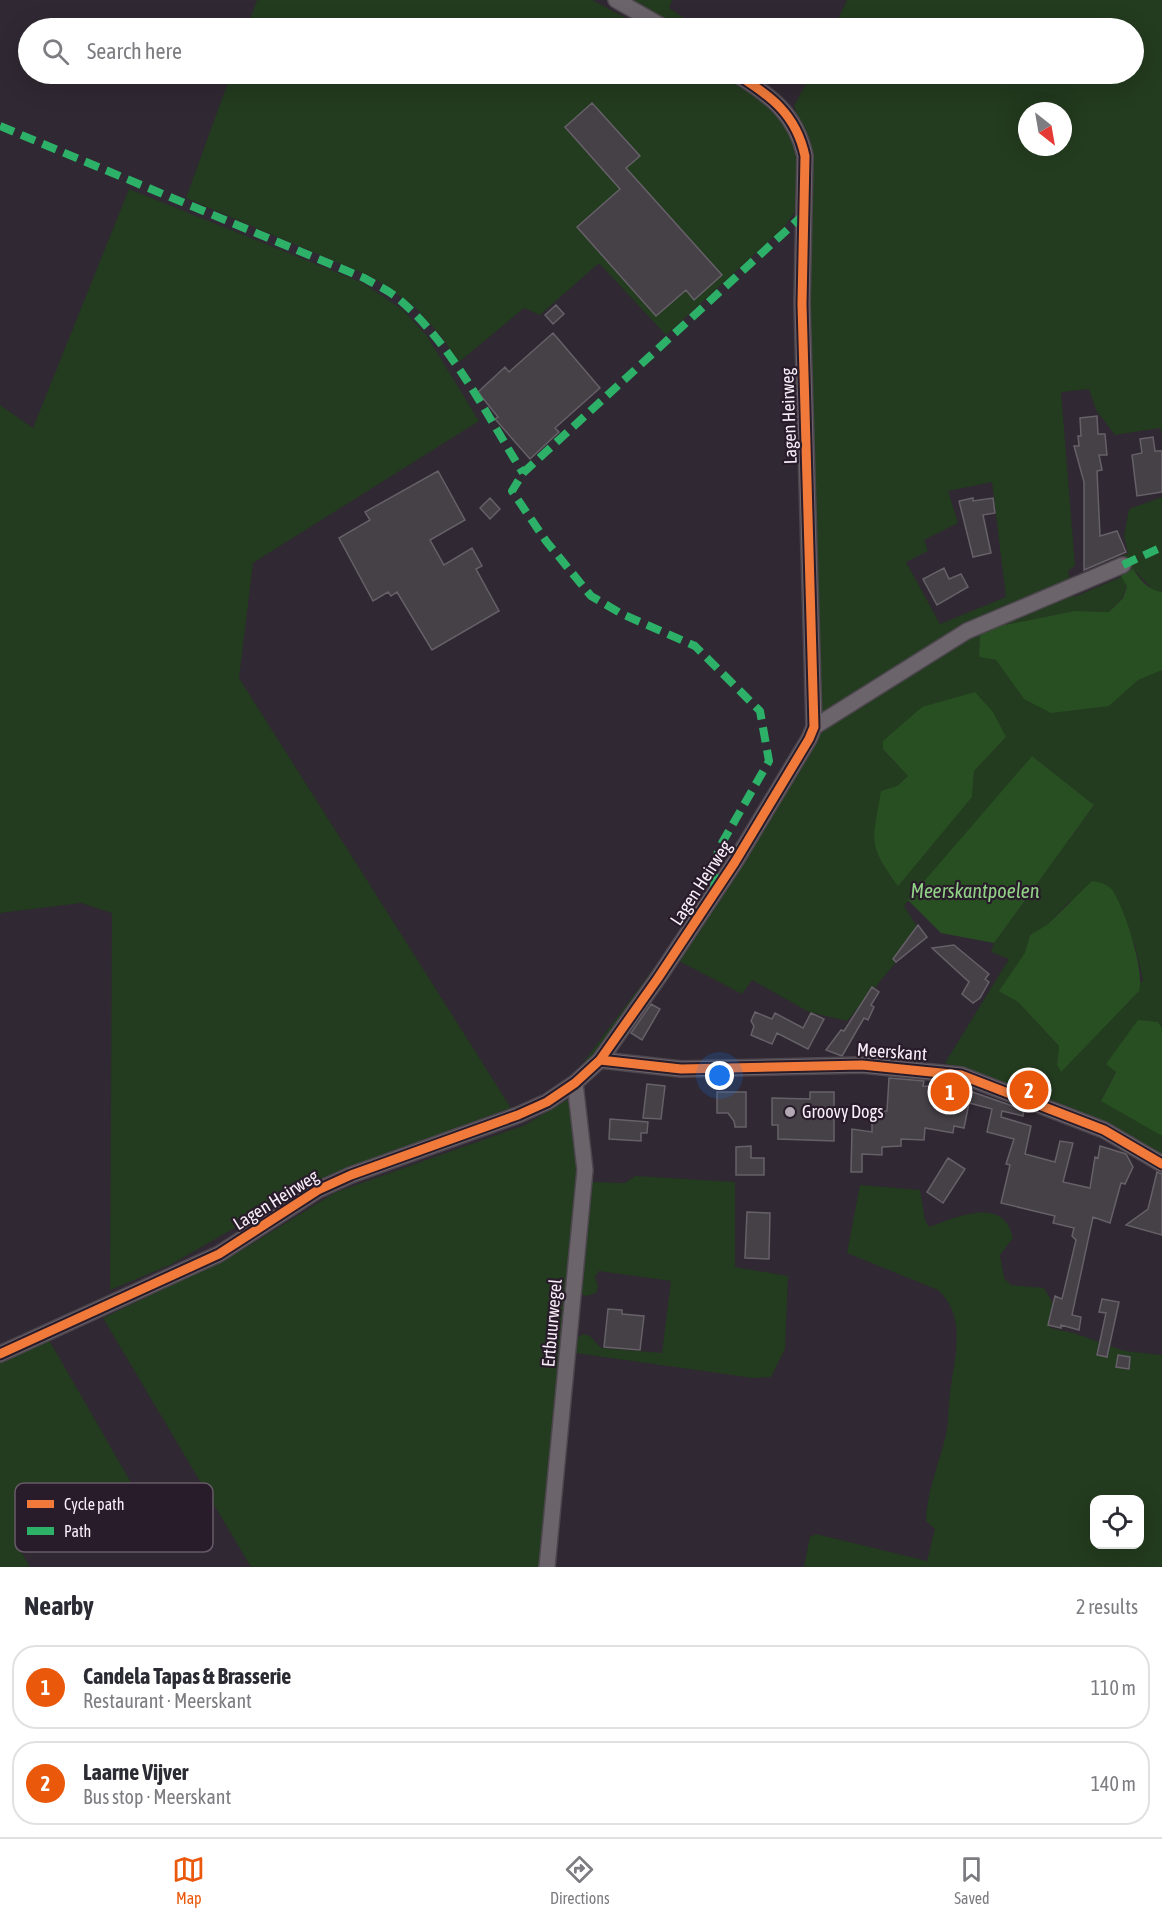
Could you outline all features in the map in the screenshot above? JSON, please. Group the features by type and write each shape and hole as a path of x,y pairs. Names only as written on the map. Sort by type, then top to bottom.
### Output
{"street":[{"path":"616,0 648,18"},
{"name":"Lagen Heirweg","path":"0,1354 219,1254 318,1190 351,1175 518,1115 547,1102 575,1083 600,1060 735,862 810,739 814,727 802,304 805,156 801,136 789,114 749,84"},
{"path":"814,727 967,631 1123,565"},
{"name":"Meerskant","path":"600,1060 681,1069 862,1065 961,1075 1104,1130 1162,1164"},
{"name":"Ertbuurwegel","path":"547,1567 585,1170 575,1083"}],"shaded area":[{"path":"257,0 592,0 626,18 251,18"},
{"path":"629,0 672,0 669,8 684,18 660,18"},
{"path":"847,0 1162,0 1162,435 1160,428 1115,435 1096,410 1089,389 1061,392 1075,566 1068,571 1074,597 1121,577 1117,559 1128,553 1124,536 1129,509 1162,497 1162,592 1154,591 1133,569 1122,598 1109,612 1074,611 980,630 979,657 996,660 1109,706 1137,680 1162,670 1162,1028 1158,1022 1107,1064 1116,1071 1101,1100 1162,1136 1162,1155 1137,1139 1084,1113 1029,1091 945,1063 1009,959 991,952 994,943 1094,805 1032,756 904,906 925,939 907,949 847,1021 809,1012 752,980 742,994 679,961 612,1049 574,1075 689,921 788,759 800,766 818,739 821,720 807,299 811,149 794,106 806,84 1144,84 1144,18 839,18","holes":["992,482 1006,597 940,624 906,562 928,551 924,540 958,523 948,491","1006,737 974,771 972,797 897,786 908,776 883,749","1070,901 1120,908 1135,946 1143,980 1057,1065 1059,1046 1018,1002 1030,935 1048,924"]},
{"path":"227,84 736,84 765,103 783,120 797,146 795,212 783,228 666,335 599,263 540,315 524,308 459,362 441,336 415,307 374,278 186,198"},
{"path":"129,189 363,283 403,310 427,336 479,421 253,563 239,678 511,1108 377,1157 282,1201 170,1265 110,1290 112,913 81,903 0,913 0,405 33,428"},
{"path":"569,1099 574,1104 580,1173 543,1567 251,1567 213,1503 213,1483 201,1483 103,1318 232,1256 336,1192 525,1125"},
{"path":"635,1176 735,1182 735,1267 788,1276 785,1349 771,1377 753,1378 576,1353 575,1339 583,1334 590,1336 601,1348 662,1353 671,1281 599,1271 595,1277 598,1287 596,1293 586,1296 580,1293 592,1182 625,1183"},
{"path":"860,1185 920,1190 925,1220 929,1227 952,1218 978,1213 990,1213 1000,1217 1008,1225 1013,1238 1000,1255 1004,1278 1011,1285 1044,1288 1052,1302 1050,1328 1074,1333 1124,1351 1162,1355 1162,1567 804,1567 810,1537 816,1534 927,1561 935,1529 926,1521 927,1510 947,1430 957,1339 953,1313 938,1290 847,1253"},
{"path":"49,1340 131,1483 15,1483 15,1552 21,1552 30,1567 0,1567 0,1363"}],"water":[{"path":"1133,569 1145,584 1162,592 1162,670 1138,680 1109,706 1051,713 1024,699 996,660 979,657 980,630 1074,611 1109,612 1123,598 1127,586 1121,576"},
{"name":"Meerskantpoelen","path":"975,692 993,712 1006,737 974,771 972,797 898,886 876,850 874,832 881,791 897,786 908,776 883,749 883,741 922,707"},
{"name":"Meerskantpoelen","path":"1032,756 1094,805 994,943 941,933 908,900"},
{"name":"Meerskantpoelen","path":"1092,881 1104,884 1111,889 1118,900 1137,956 1139,991 1061,1072 1057,1065 1059,1046 1018,1002 999,991 1025,953 1030,935 1048,924"},
{"path":"1138,1020 1158,1022 1162,1028 1162,1136 1101,1101 1116,1072 1106,1064"}],"building":[{"path":"592,103 640,156 626,168 722,275 694,300 686,290 656,316 577,227 620,189 565,127"},
{"path":"556,305 564,314 553,324 545,315"},
{"path":"553,333 600,388 555,428 559,432 530,459 495,419 498,417 478,392 505,367 509,372"},
{"path":"1097,416 1098,434 1105,434 1107,455 1099,455 1102,470 1097,471 1100,536 1117,531 1126,552 1084,570 1084,482 1074,446 1079,446 1080,418"},
{"path":"1153,437 1155,451 1162,451 1162,492 1137,496 1132,455 1142,453 1140,439"},
{"path":"438,471 465,520 430,540 444,565 472,548 482,566 476,569 499,611 432,650 397,592 391,596 388,592 373,601 339,538 370,520 365,512"},
{"path":"490,498 500,509 490,519 480,508"},
{"path":"973,498 973,501 993,498 995,513 983,515 991,553 973,557 959,501"},
{"path":"944,568 949,579 961,574 968,587 937,605 923,579"},
{"path":"918,925 927,937 896,962 893,959"},
{"path":"954,945 989,974 985,979 989,982 980,998 973,1003 962,994 969,982 932,948"},
{"path":"872,987 879,992 871,1005 874,1007 868,1020 864,1018 842,1056 826,1050 841,1030 844,1031"},
{"path":"651,1004 660,1009 642,1040 631,1033"},
{"path":"755,1012 772,1019 775,1013 803,1028 811,1013 824,1019 808,1049 777,1033 772,1044 751,1035 754,1026 751,1021"},
{"path":"889,1078 924,1081 923,1086 961,1088 1024,1110 1023,1116 1002,1111 1001,1117 1031,1126 1025,1154 1055,1162 1060,1141 1073,1143 1063,1182 1090,1188 1095,1157 1098,1158 1100,1146 1126,1154 1133,1167 1125,1184 1121,1183 1110,1223 1093,1217 1072,1315 1081,1317 1079,1330 1061,1325 1061,1328 1048,1325 1055,1296 1062,1299 1076,1240 1072,1236 1074,1228 1053,1223 1055,1216 1001,1203 1010,1165 1006,1164 1014,1139 987,1132 992,1109 969,1103 964,1128 954,1126 953,1133 925,1128 924,1140 901,1139 901,1146 882,1147 882,1155 862,1154 862,1172 851,1172 852,1129 872,1132 872,1111 887,1111"},
{"path":"647,1084 665,1086 661,1119 643,1118"},
{"path":"717,1092 746,1092 746,1127 735,1127 728,1113 717,1113"},
{"path":"810,1092 834,1092 834,1141 778,1139 778,1125 772,1125 772,1098 810,1099"},
{"path":"610,1119 648,1122 647,1133 641,1133 641,1141 609,1139"},
{"path":"751,1146 751,1158 764,1158 764,1175 736,1175 736,1147"},
{"path":"948,1158 965,1169 943,1203 927,1192"},
{"path":"1157,1172 1162,1174 1162,1235 1126,1225 1148,1209"},
{"path":"747,1212 770,1213 769,1259 745,1258"},
{"path":"1102,1299 1119,1302 1107,1357 1097,1355 1106,1313 1099,1312"},
{"path":"608,1309 622,1310 622,1314 644,1316 640,1350 604,1347"},
{"path":"1118,1355 1130,1357 1129,1369 1116,1367"}],"marked path":[{"path":"0,126 364,278 392,294 419,318 452,359 523,473"},
{"path":"714,889 718,850 769,761 760,711 695,646 622,614 591,596 546,541 512,491 523,473 801,217"},
{"path":"1123,565 1162,547"}],"cycle path":[{"path":"0,1354 219,1254 318,1190 351,1175 518,1115 547,1102 575,1083 600,1060 658,978 735,862 809,739 814,727 802,304 805,156 801,141 788,117 771,99 751,84"},
{"path":"600,1060 681,1069 862,1065 961,1075 1104,1130 1162,1164"}],"place":[{"name":"Laarne Vijver","path":"1029,1090"},
{"name":"Candela Tapas & Brasserie","path":"950,1092"},
{"name":"Groovy Dogs","path":"790,1112"}]}
